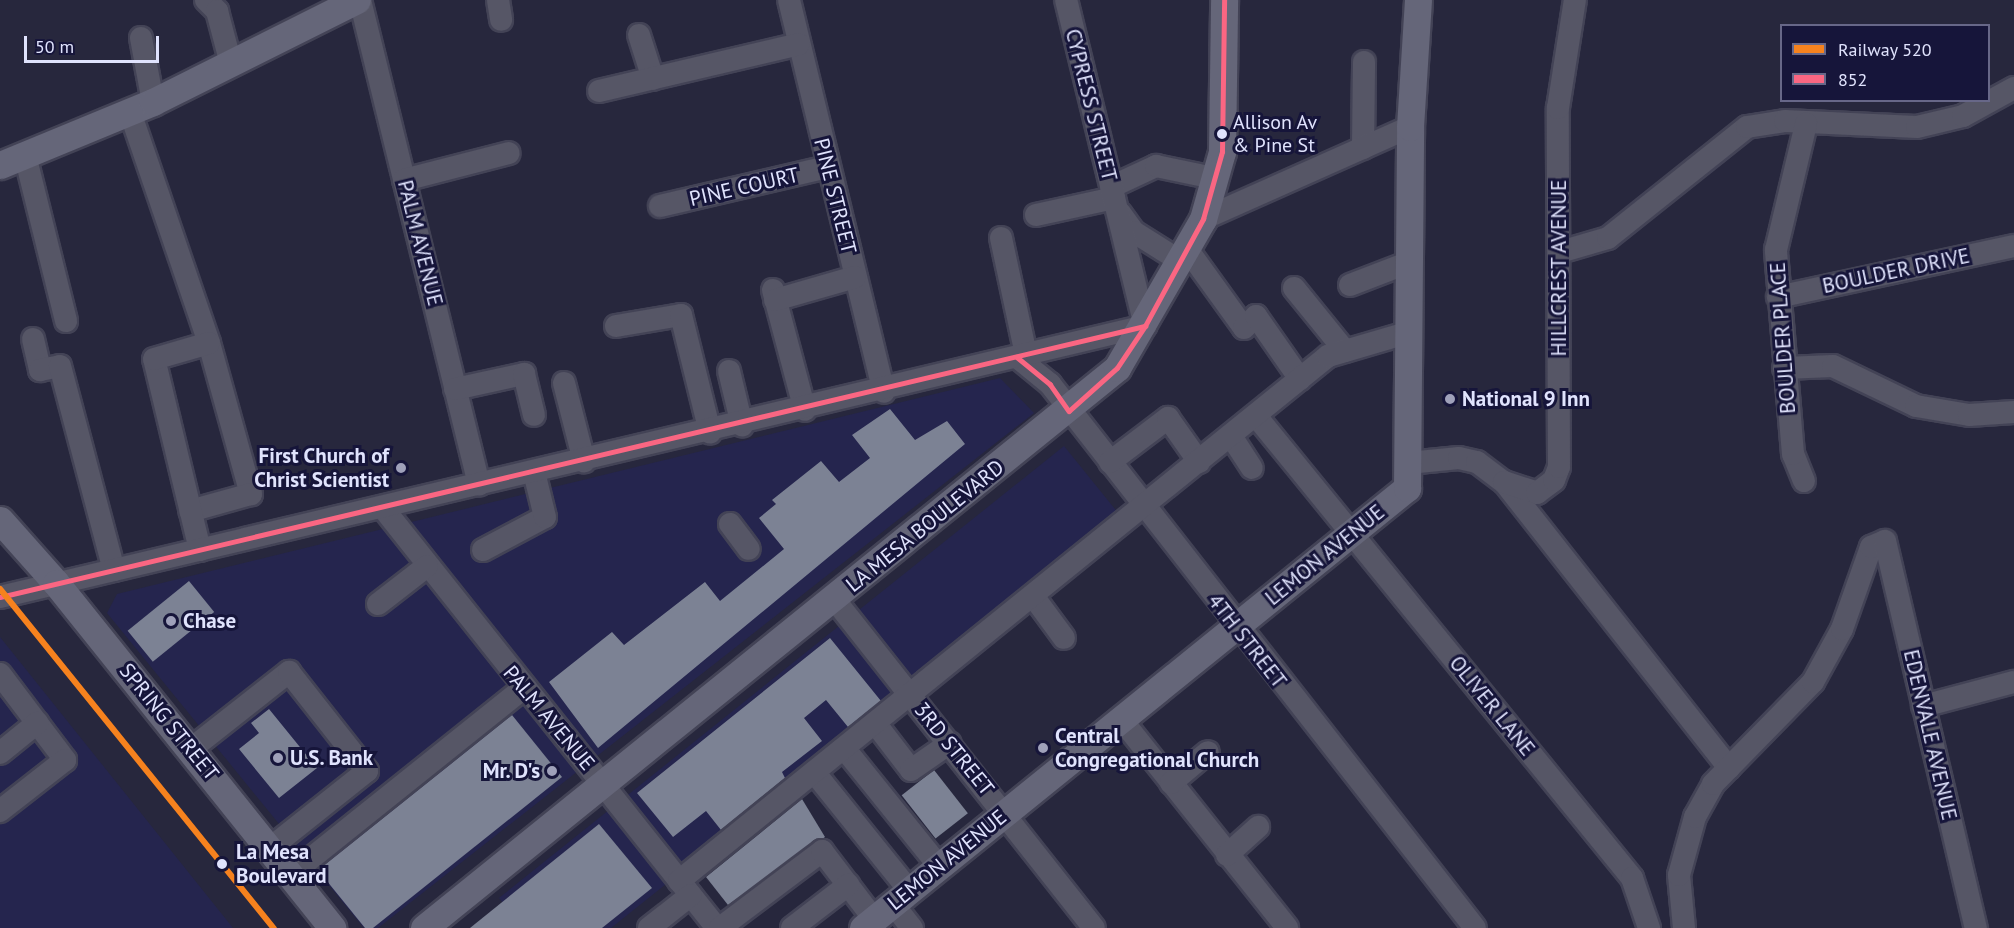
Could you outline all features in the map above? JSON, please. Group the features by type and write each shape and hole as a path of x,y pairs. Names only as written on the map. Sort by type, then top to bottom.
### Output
{"main road":[{"path":"0,165 142,107 359,0"},
{"name":"LA MESA BOULEVARD","path":"424,928 1069,411 1117,368 1145,326 1203,219 1222,152 1224,0"},
{"name":"LEMON AVENUE","path":"885,910 1407,488 1410,127 1418,0"},
{"name":"SPRING STREET","path":"0,520 56,583 332,928"}],"street":[{"name":"PALM AVENUE","path":"359,0 479,485"},
{"name":"PINE STREET","path":"789,0 884,392"},
{"name":"CYPRESS STREET","path":"1066,0 1145,326"},
{"name":"HILLCREST AVENUE","path":"1504,482 1537,493 1557,474 1560,252 1558,108 1575,0"},
{"path":"213,4 231,64"},
{"path":"639,34 653,79"},
{"path":"141,38 142,107 251,494 192,518"},
{"path":"599,91 799,44"},
{"path":"1363,148 1364,62"},
{"path":"1990,101 2014,88"},
{"path":"1560,252 1608,237 1737,132 1771,121 1917,127 1963,116 1988,102"},
{"name":"BOULDER PLACE","path":"1804,481 1792,454 1776,250 1806,124"},
{"path":"1203,219 1410,127"},
{"path":"404,180 509,153"},
{"path":"25,155 66,321"},
{"path":"1036,215 1114,198 1156,166 1214,178"},
{"name":"PINE COURT","path":"660,206 828,167"},
{"name":"CYPRESS STREET","path":"1114,198 1134,232 1183,255"},
{"path":"1001,238 1022,356"},
{"name":"BOULDER DRIVE","path":"1778,297 2014,246"},
{"path":"1183,255 1244,328 1256,316 1300,380"},
{"path":"1350,285 1410,262"},
{"path":"804,410 774,295 855,277"},
{"path":"1294,288 1345,351"},
{"path":"616,326 681,315 710,432"},
{"path":"0,597 884,392 1145,326"},
{"path":"649,928 685,888 814,772 1328,356 1410,332"},
{"path":"33,339 40,369 60,366 114,570"},
{"path":"200,550 154,359 208,343"},
{"name":"4TH STREET","path":"1022,356 1031,364 1145,506 1235,627 1475,928"},
{"path":"1784,368 1833,366 1916,406 1969,414 2014,412"},
{"path":"729,371 742,425"},
{"path":"455,388 524,374 534,415"},
{"path":"564,383 584,461"},
{"name":"OLIVER LANE","path":"1256,416 1632,878 1649,928"},
{"path":"1110,462 1168,418 1199,462"},
{"path":"1231,436 1252,468"},
{"name":"HILLCREST AVENUE","path":"1408,463 1459,458 1477,462 1504,482 1729,768"},
{"path":"483,550 545,517 534,472"},
{"name":"PALM AVENUE","path":"382,507 522,689 605,785 718,928"},
{"path":"730,524 749,549"},
{"name":"EDENVALE AVENUE","path":"1729,768 1813,682 1842,628 1871,547 1885,541 1976,928"},
{"path":"378,604 427,566"},
{"path":"1033,596 1064,638"},
{"name":"3RD STREET","path":"834,599 1095,928"},
{"path":"191,749 289,672 386,796"},
{"path":"0,674 65,760 0,811"},
{"path":"1923,706 2014,682"},
{"path":"289,876 522,689"},
{"path":"1121,719 1287,928"},
{"path":"0,753 37,723"},
{"path":"874,723 912,770 950,743"},
{"path":"844,748 939,866"},
{"path":"1171,783 1208,752"},
{"path":"1684,928 1678,875 1695,817 1729,768"},
{"path":"268,849 367,771"},
{"path":"814,772 885,910"},
{"path":"1227,855 1258,827"},
{"path":"718,928 822,851 848,885 912,928"},
{"path":"792,928 848,885"}],"shaded area":[{"path":"1000,378 1034,413 378,928 364,928 107,613 117,594"},
{"path":"1064,446 1123,519 611,928 524,928 499,898"},
{"path":"0,637 233,928 0,928"}],"building":[{"path":"890,409 915,440 947,421 965,444 598,748 549,682 612,632 624,645 705,582 720,601 784,549 759,518 776,504 772,500 821,461 839,482 870,458 852,435"},
{"name":"Chase","path":"189,581 214,612 153,662 128,631"},
{"path":"830,638 881,701 848,727 826,700 804,718 822,741 782,772 785,778 721,830 706,811 673,837 637,793"},
{"name":"U.S. Bank","path":"269,709 317,768 279,798 239,749 259,733 251,723"},
{"path":"512,715 562,777 373,928 365,928 318,870"},
{"path":"934,770 968,813 936,839 902,795"},
{"path":"802,799 825,837 728,905 706,877"},
{"path":"599,824 652,888 602,928 470,928"}],"rail line":[{"name":"520","path":"0,589 274,928"}],"transit line":[{"name":"852","path":"1017,357 1050,384 1069,411 1117,368 1145,326 1203,219 1222,152 1224,0"},
{"name":"852","path":"0,597 1145,326"}],"place":[{"name":"Allison Av & Pine St","path":"1222,134"},
{"name":"National 9 Inn","path":"1450,399"},
{"name":"First Church of Christ Scientist","path":"401,468"},
{"name":"Chase","path":"171,621"},
{"name":"Central Congregational Church","path":"1043,748"},
{"name":"U.S. Bank","path":"278,758"},
{"name":"Mr. D's","path":"552,771"},
{"name":"La Mesa Boulevard","path":"222,864"}]}
